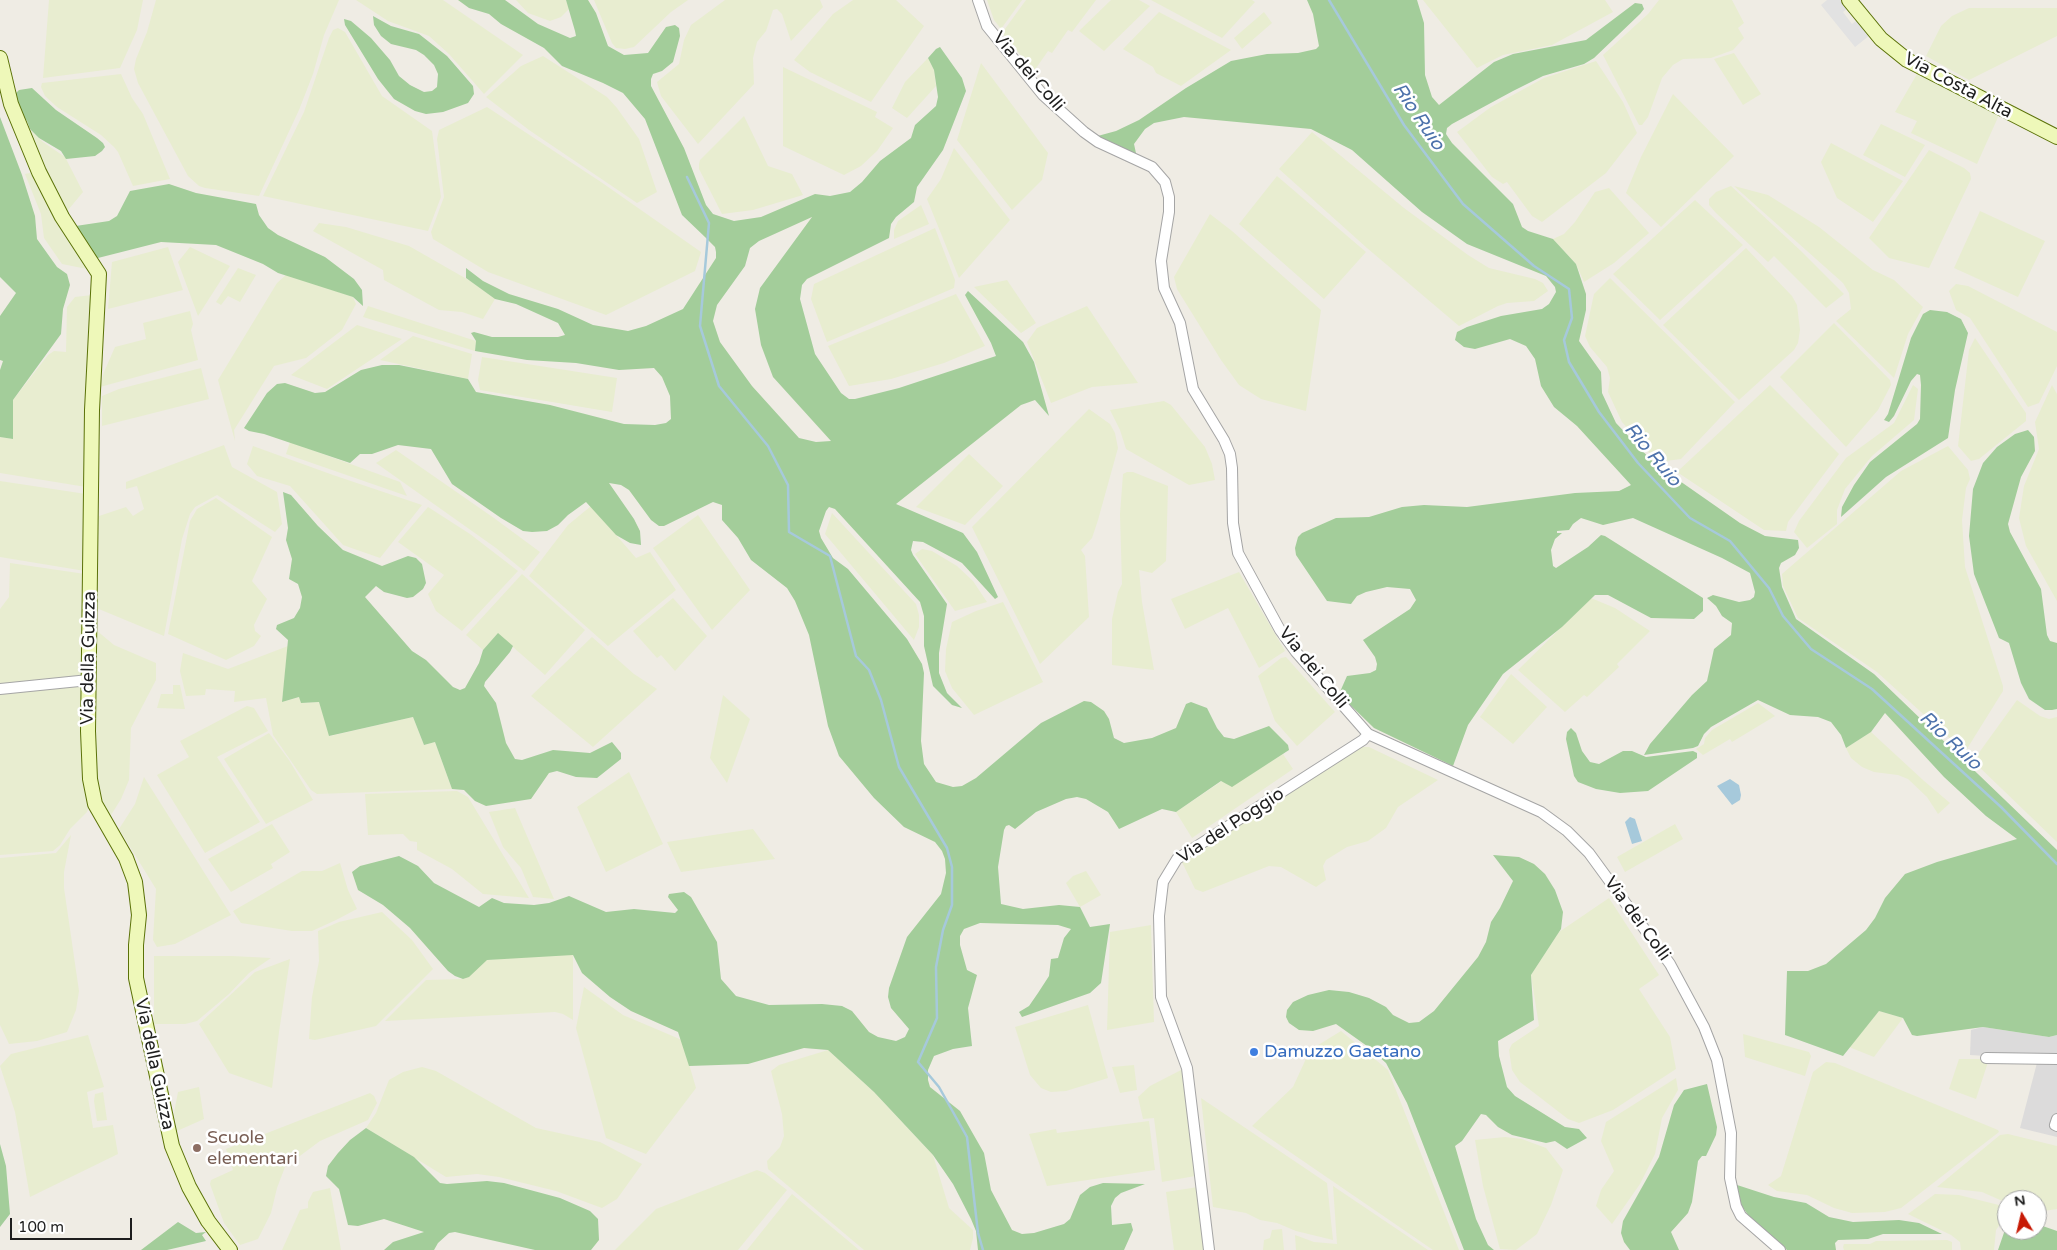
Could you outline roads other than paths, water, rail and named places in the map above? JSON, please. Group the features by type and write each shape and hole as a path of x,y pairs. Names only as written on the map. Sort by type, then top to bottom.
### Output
{"street":[{"name":"Via dei Colli","path":"978,0 988,26 1043,95 1098,142 1152,167 1165,182 1169,197 1169,212 1161,274 1164,288 1180,323 1193,389 1230,454 1233,523 1238,553 1280,630 1296,652 1368,734 1541,812 1567,831 1589,853 1670,964 1704,1027 1717,1060 1731,1133 1730,1178 1736,1206 1741,1216 1780,1250"},
{"name":"Via Costa Alta","path":"1849,0 1881,39 1907,60 2057,137"},
{"name":"Via della Guizza","path":"0,58 11,104 40,172 62,217 99,274 92,410 88,731 92,792 105,823 126,858 135,882 139,915 136,945 136,978 166,1127 188,1187 208,1221 230,1250"},
{"path":"0,689 89,680"},
{"name":"Via del Poggio","path":"1209,1250 1187,1068 1161,997 1159,916 1164,882 1177,858 1364,740 1368,734"},
{"path":"1986,1058 2057,1059"},
{"path":"2057,1119 2055,1125 2057,1126"}],"water":[{"path":"1730,779 1739,785 1741,795 1740,800 1732,805 1717,786"},
{"path":"1630,817 1635,819 1642,841 1632,844 1625,822"}],"waterway":[{"name":"Rio Ruio","path":"1329,0 1404,125 1463,204 1534,266 1569,289 1572,318 1564,340 1569,362 1599,412 1638,463 1690,518 1730,541 1769,588 1783,616 1811,649 1872,689 2001,807 2057,864"},
{"path":"687,177 709,223 700,326 719,386 768,446 788,485 789,532 830,556 856,656 869,670 881,700 899,767 947,848 952,867 952,905 943,930 936,967 937,1018 918,1062 939,1087 967,1137 978,1233 983,1250"}],"place":[{"name":"Damuzzo Gaetano","path":"1254,1052"},
{"name":"Scuole elementari","path":"197,1148"}]}
